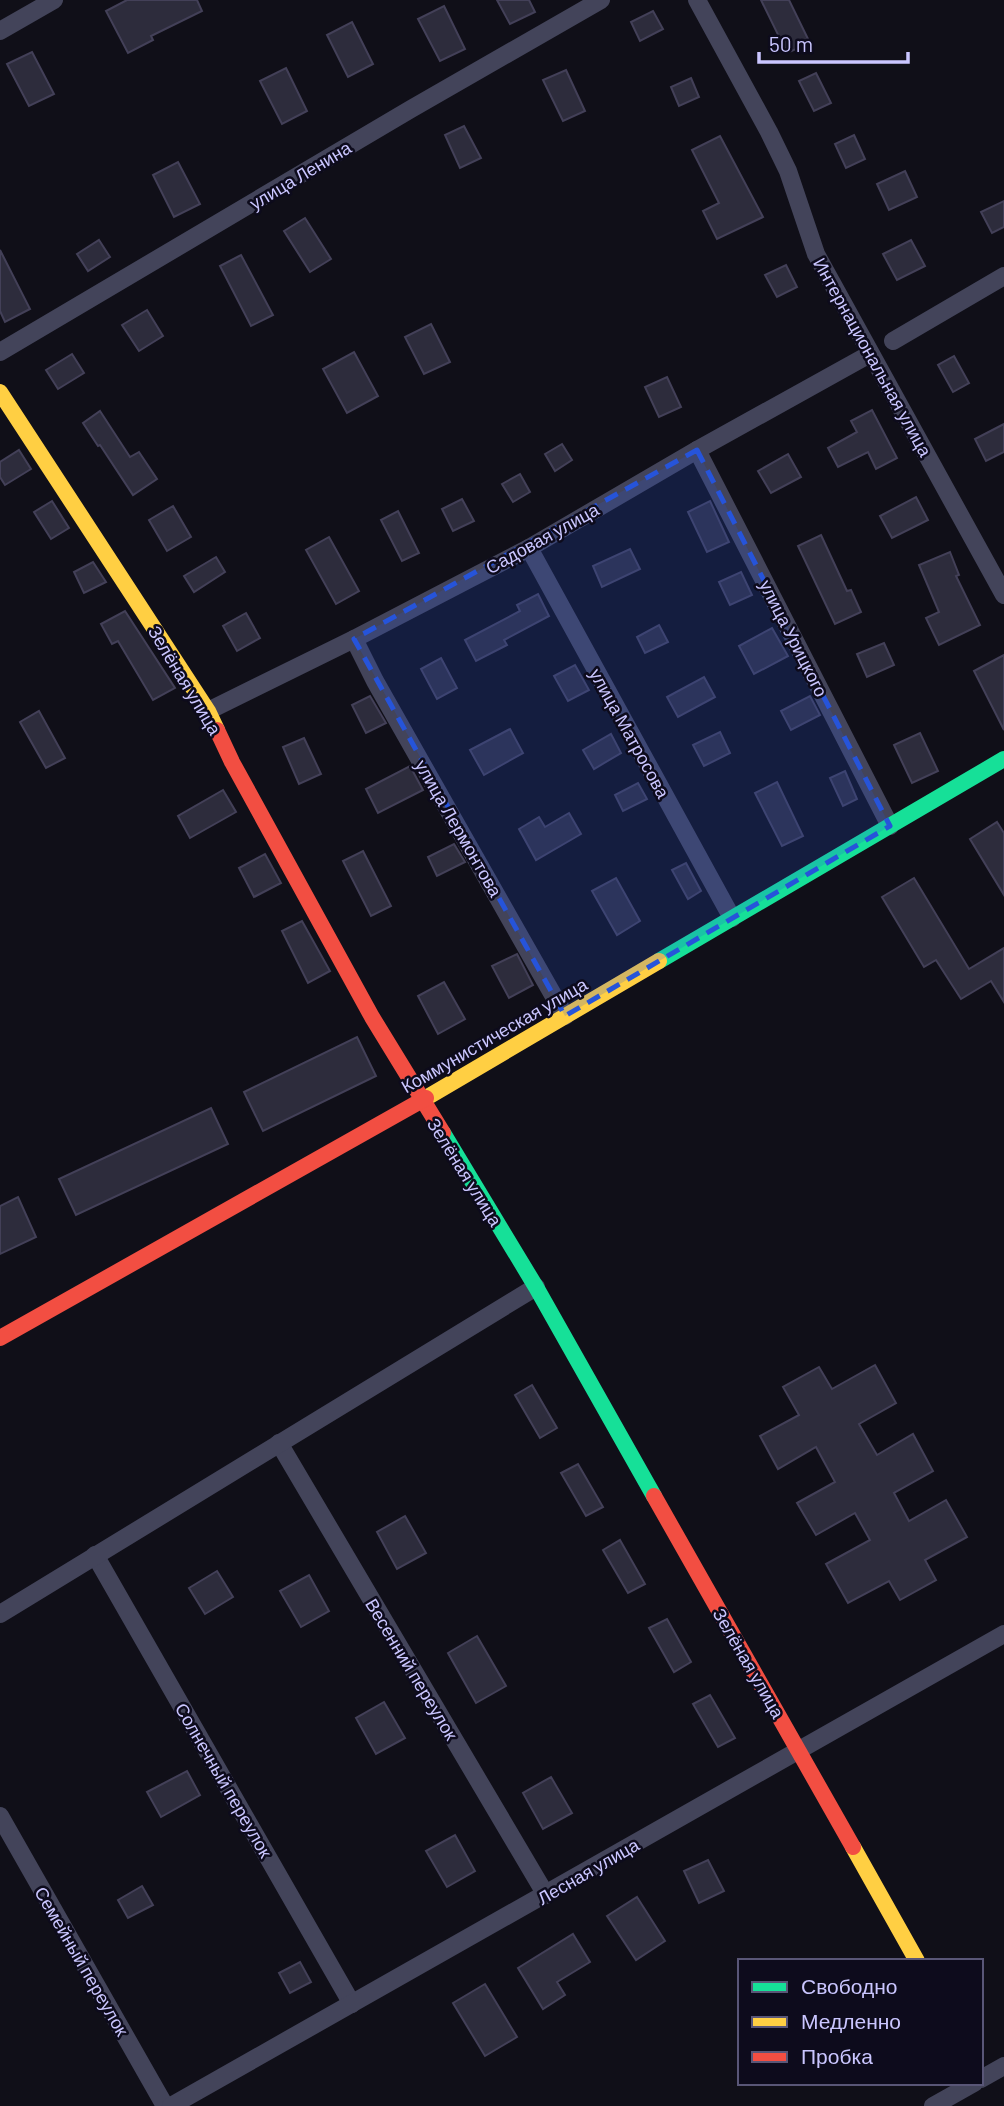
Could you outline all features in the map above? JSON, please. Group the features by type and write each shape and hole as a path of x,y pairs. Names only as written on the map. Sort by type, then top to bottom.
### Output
{"street":[{"name":"улица Ленина","path":"0,352 601,0"},
{"name":"Интернациональная улица","path":"697,0 788,170 816,254 1004,595"},
{"path":"0,31 48,4"},
{"path":"893,341 1004,276"},
{"name":"Садовая улица","path":"208,711 354,639 528,548 870,354"},
{"name":"Зелёная улица","path":"0,392 208,711 232,762 372,1017 536,1287 916,1959"},
{"name":"улица Урицкого","path":"697,450 890,826"},
{"name":"улица Матросова","path":"528,548 732,918"},
{"name":"улица Лермонтова","path":"354,639 375,681 565,1016"},
{"name":"Коммунистическая улица","path":"0,1338 421,1101 1004,759"},
{"path":"0,1614 536,1287"},
{"name":"Весенний переулок","path":"279,1443 546,1895"},
{"name":"Солнечный переулок","path":"95,1555 352,2004"},
{"name":"Лесная улица","path":"181,2103 1004,1634"},
{"name":"Семейный переулок","path":"0,1816 164,2106"},
{"path":"983,2076 1004,2066"},
{"path":"933,2106 968,2085"}],"highlighted area":[{"path":"697,450 890,826 565,1016 354,639"}],"building":[{"path":"127,0 197,0 202,11 151,36 153,40 128,53 106,11"},
{"path":"497,0 529,0 535,12 510,24"},
{"path":"761,0 789,0 810,43 787,53"},
{"path":"444,6 465,49 440,61 418,19"},
{"path":"653,11 663,29 640,41 631,22"},
{"path":"352,22 373,64 348,77 327,35"},
{"path":"32,52 54,94 29,106 7,64"},
{"path":"286,68 307,111 282,124 260,81"},
{"path":"566,70 585,111 563,121 543,80"},
{"path":"816,73 831,103 814,111 799,81"},
{"path":"691,78 699,97 679,106 671,87"},
{"path":"464,126 481,158 460,168 445,135"},
{"path":"854,135 865,159 846,168 835,144"},
{"path":"720,136 763,217 717,239 703,211 719,203 692,150"},
{"path":"178,162 200,204 174,217 153,175"},
{"path":"905,171 917,197 889,210 877,184"},
{"path":"1004,201 1004,227 992,233 981,212"},
{"path":"305,218 331,259 310,272 284,231"},
{"path":"99,240 110,257 88,271 77,254"},
{"path":"911,240 925,266 897,280 883,254"},
{"path":"0,250 30,309 5,322 0,311"},
{"path":"241,255 273,315 251,326 220,266"},
{"path":"786,265 797,287 777,297 765,275"},
{"path":"147,310 163,336 139,351 122,325"},
{"path":"431,324 450,362 424,374 405,337"},
{"path":"354,352 378,396 347,413 323,369"},
{"path":"72,354 84,373 58,389 46,370"},
{"path":"954,356 969,383 953,392 938,365"},
{"path":"667,377 681,407 659,417 645,387"},
{"path":"872,410 897,458 876,469 868,452 838,467 828,448 857,432 851,421"},
{"path":"100,411 130,457 139,452 157,479 133,495 83,423"},
{"path":"1004,424 1004,452 986,461 975,439"},
{"path":"562,444 572,460 555,471 545,454"},
{"path":"19,450 31,469 5,485 0,477 0,462"},
{"path":"788,454 801,477 771,493 758,471"},
{"path":"520,474 530,492 513,502 502,484"},
{"path":"916,497 928,520 892,538 880,516"},
{"path":"462,499 474,521 453,531 442,509"},
{"path":"52,501 69,528 51,539 34,512"},
{"path":"710,501 729,542 707,552 688,512"},
{"path":"173,506 191,537 167,551 149,520"},
{"path":"398,511 419,553 402,561 381,520"},
{"path":"821,535 847,591 851,590 861,612 835,624 798,546"},
{"path":"329,537 359,591 336,604 306,550"},
{"path":"630,549 640,569 602,587 593,566"},
{"path":"950,552 959,575 956,576 980,625 939,645 926,618 939,612 919,565"},
{"path":"216,557 225,572 194,592 184,576"},
{"path":"93,562 106,582 84,593 74,572"},
{"path":"741,572 752,595 730,605 719,582"},
{"path":"538,594 549,616 504,640 507,645 476,661 465,640 520,611 517,605"},
{"path":"125,611 175,688 153,700 118,641 112,644 101,624"},
{"path":"246,613 260,638 237,651 223,626"},
{"path":"659,625 668,642 645,653 637,637"},
{"path":"772,628 788,656 754,674 739,646"},
{"path":"884,643 894,665 867,677 857,654"},
{"path":"1004,655 1004,730 974,671"},
{"path":"441,658 457,688 437,699 421,669"},
{"path":"575,665 589,690 568,701 554,676"},
{"path":"704,677 715,697 678,717 667,697"},
{"path":"370,696 386,723 366,733 352,705"},
{"path":"810,696 820,715 791,730 781,711"},
{"path":"39,711 65,758 46,768 20,722"},
{"path":"510,729 523,753 484,775 470,750"},
{"path":"720,732 730,753 704,766 693,745"},
{"path":"920,733 938,771 912,783 894,745"},
{"path":"611,734 621,753 594,769 583,750"},
{"path":"304,738 321,774 299,784 283,747"},
{"path":"410,766 423,790 378,813 366,789"},
{"path":"845,771 857,799 843,806 830,778"},
{"path":"777,782 803,836 782,846 755,793"},
{"path":"638,783 647,799 623,811 615,795"},
{"path":"223,790 236,812 190,838 178,816"},
{"path":"569,813 581,834 536,860 519,829 539,817 545,827"},
{"path":"997,822 1004,833 1004,895 970,839"},
{"path":"454,844 465,862 437,876 428,857"},
{"path":"363,851 391,906 371,916 343,861"},
{"path":"265,854 281,883 254,897 239,868"},
{"path":"686,863 701,891 688,899 672,870"},
{"path":"616,878 640,921 617,935 592,891"},
{"path":"914,878 969,969 1004,948 1004,1002 991,981 961,999 936,960 924,967 882,897"},
{"path":"302,921 330,971 308,983 282,931"},
{"path":"517,954 533,985 509,998 492,966"},
{"path":"444,982 465,1019 438,1034 418,996"},
{"path":"357,1037 376,1076 263,1131 244,1092"},
{"path":"211,1108 228,1144 76,1215 59,1179"},
{"path":"18,1197 36,1237 0,1254 0,1206"},
{"path":"875,1365 896,1403 859,1424 877,1455 913,1434 933,1471 894,1493 909,1521 946,1500 967,1537 925,1560 936,1580 900,1600 889,1581 848,1603 826,1564 870,1540 855,1513 816,1535 797,1503 835,1482 816,1447 778,1469 760,1436 799,1415 783,1387 819,1367 832,1389"},
{"path":"532,1385 557,1428 540,1438 515,1395"},
{"path":"578,1464 603,1507 586,1516 561,1473"},
{"path":"405,1516 426,1553 397,1569 377,1532"},
{"path":"620,1540 645,1584 628,1593 603,1550"},
{"path":"217,1571 233,1597 205,1614 189,1588"},
{"path":"309,1575 329,1611 301,1627 280,1591"},
{"path":"667,1619 691,1662 674,1672 649,1628"},
{"path":"477,1636 506,1686 476,1703 448,1653"},
{"path":"710,1695 735,1738 718,1747 693,1704"},
{"path":"384,1702 405,1738 376,1754 356,1718"},
{"path":"187,1771 200,1795 161,1817 147,1792"},
{"path":"551,1777 572,1813 543,1829 523,1793"},
{"path":"455,1835 475,1871 447,1887 426,1851"},
{"path":"708,1860 724,1891 699,1903 684,1871"},
{"path":"142,1886 153,1905 128,1918 118,1900"},
{"path":"637,1897 665,1941 636,1960 607,1916"},
{"path":"573,1934 590,1962 557,1982 565,1995 543,2009 518,1968"},
{"path":"300,1962 311,1982 290,1993 279,1973"},
{"path":"485,1984 517,2037 485,2056 453,2003"}],"traffic: fast":[{"path":"659,961 1004,759"},
{"path":"443,1133 536,1287 654,1496"}],"traffic: slow":[{"path":"0,392 208,711 217,730"},
{"path":"426,1098 659,961"},
{"path":"853,1847 916,1959"}],"traffic: jam":[{"path":"217,730 372,1017 443,1133"},
{"path":"0,1338 426,1098"},
{"path":"654,1496 853,1847"}]}
